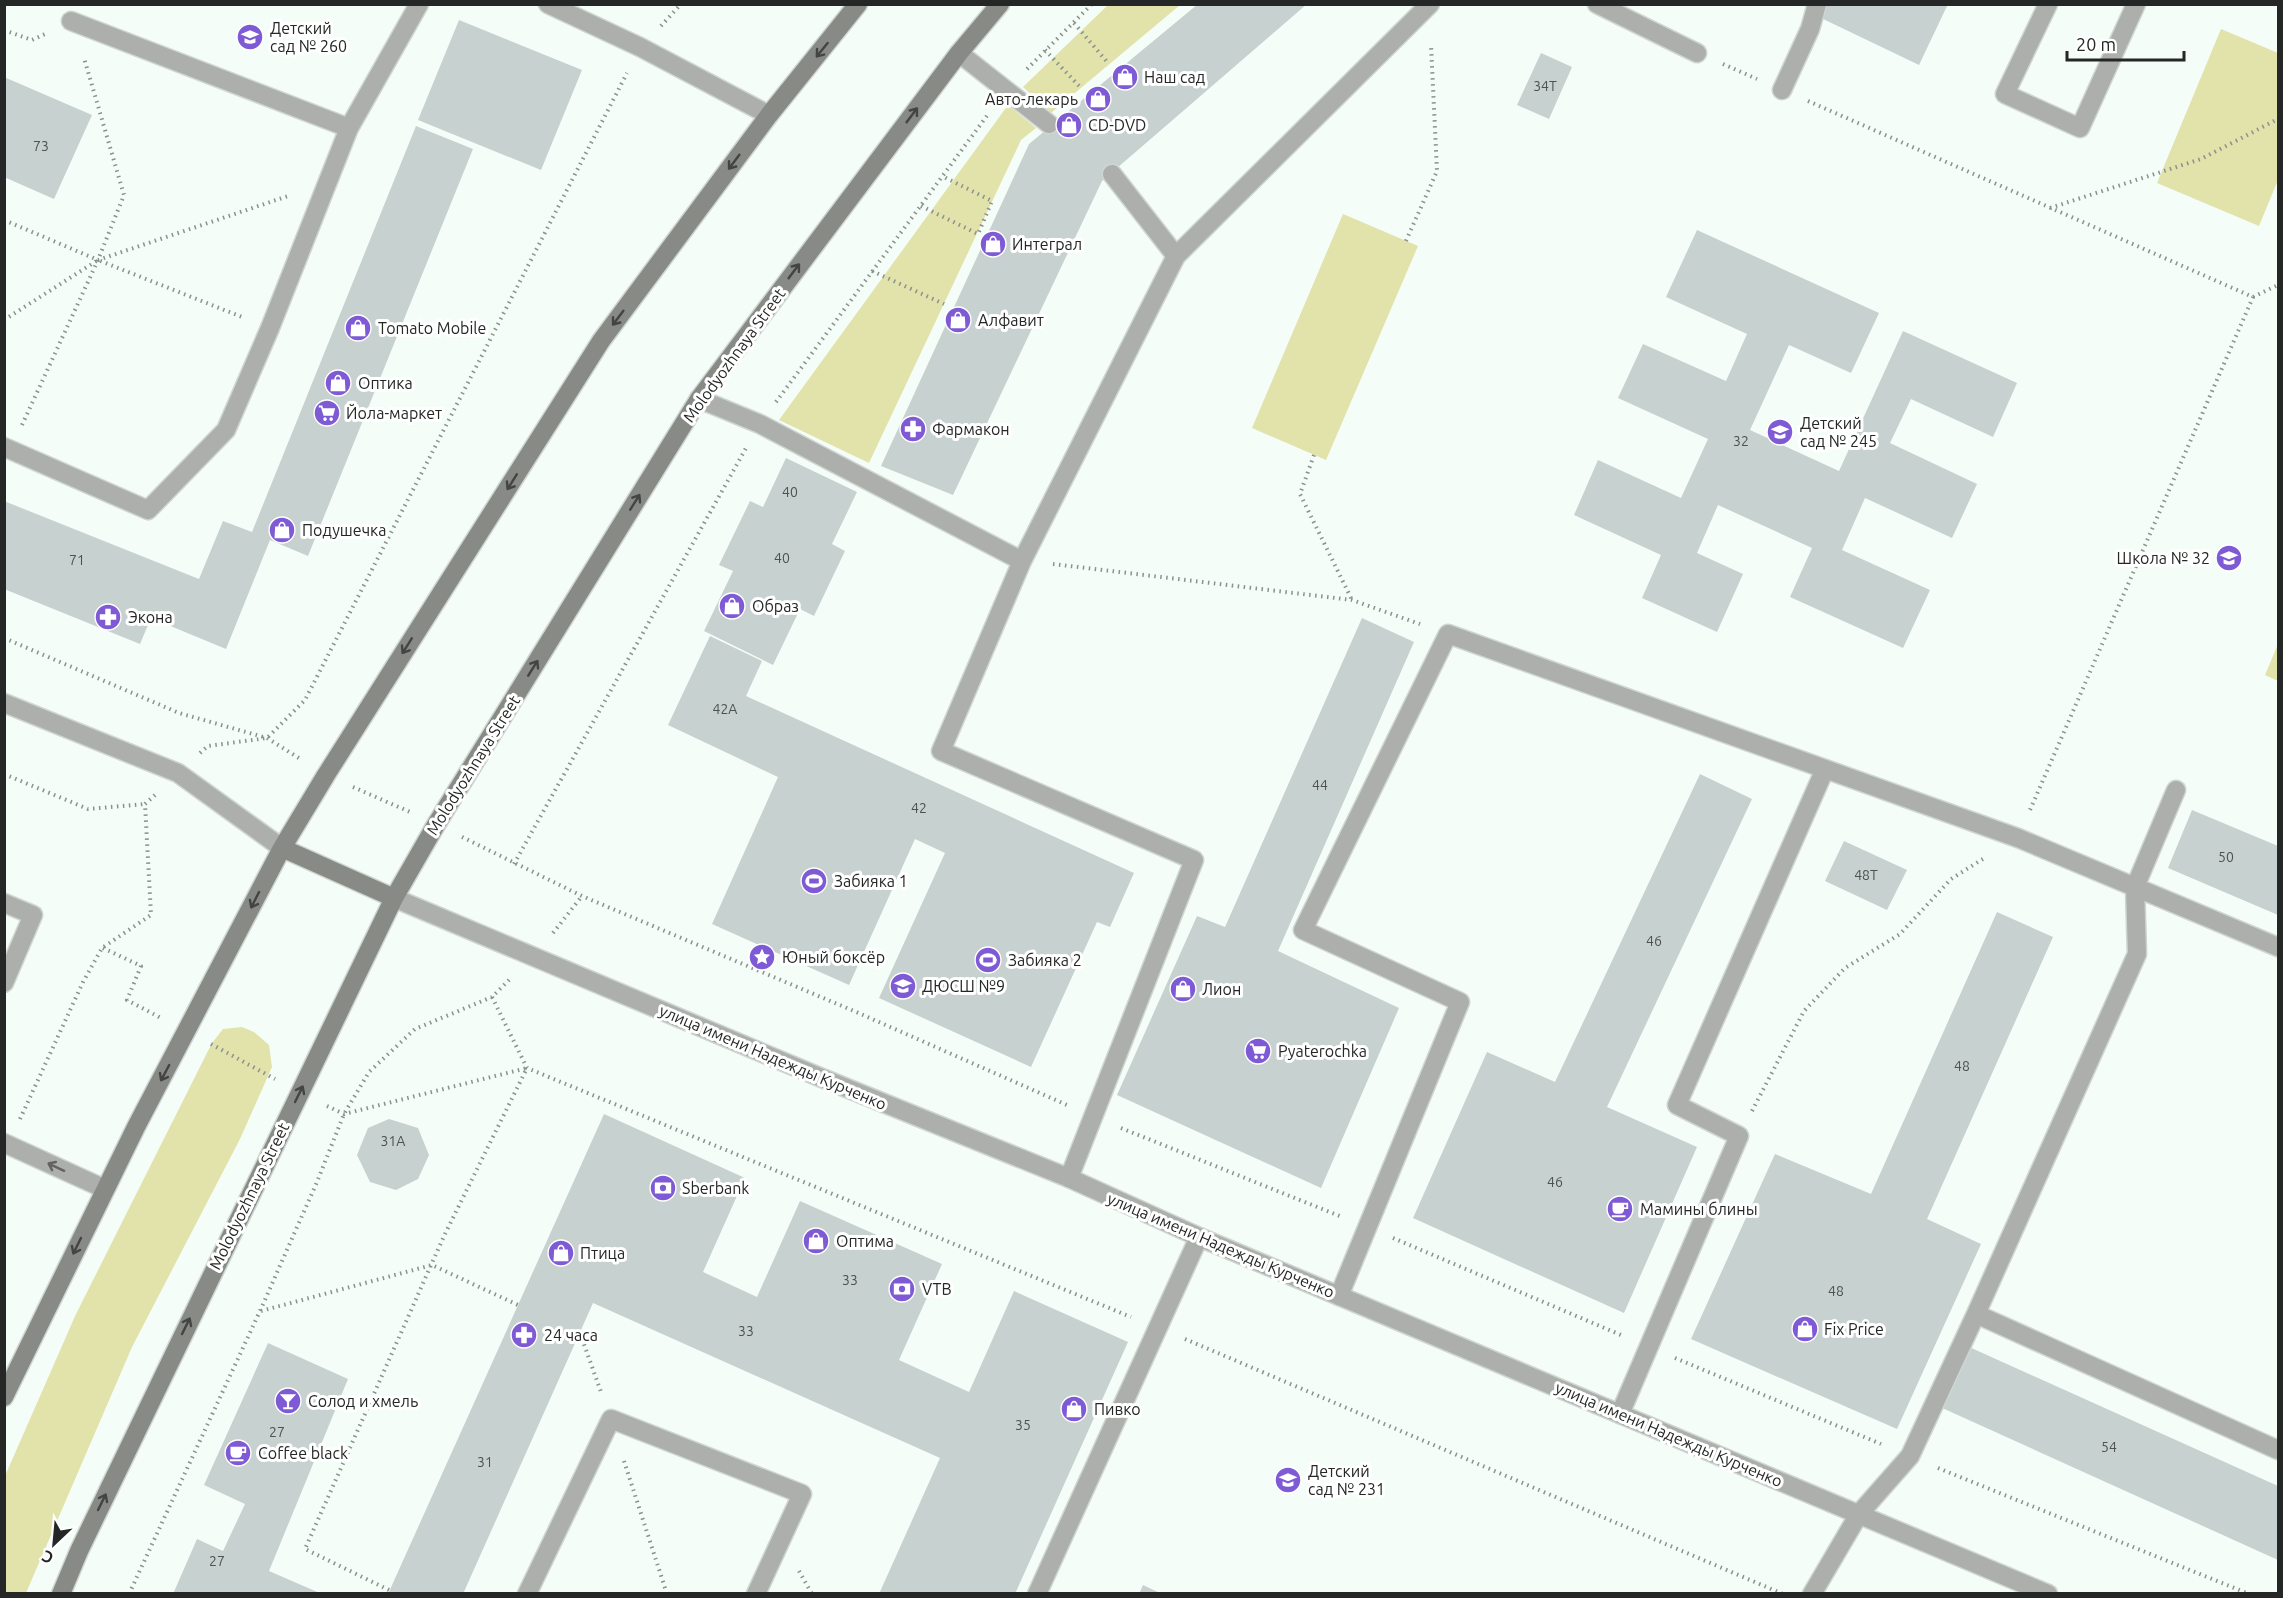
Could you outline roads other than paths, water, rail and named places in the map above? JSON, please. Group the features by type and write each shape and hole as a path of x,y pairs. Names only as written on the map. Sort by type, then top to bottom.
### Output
{"main road":[{"path":"4,1397 105,1189 282,848 326,775 601,340 769,115 858,4"},
{"name":"Molodyozhnaya Street","path":"61,1593 228,1238 394,898 437,823 699,399 959,52 1000,4"},
{"path":"282,848 394,898"}],"street":[{"path":"7,448 148,510 226,430 270,328 349,128 419,4"},
{"path":"548,4 640,47 769,115"},
{"path":"1597,4 1697,53"},
{"path":"1782,90 1810,29 1817,4"},
{"path":"2048,4 2005,94 2080,128 2136,4"},
{"path":"1069,1178 1194,860 941,751 1022,561 1176,256 1430,5"},
{"path":"71,21 349,128"},
{"path":"959,52 1049,124"},
{"path":"1112,174 1176,256"},
{"path":"699,399 760,424 1022,561"},
{"path":"1339,1296 1460,1002 1303,930 1448,634 2018,838 2278,947"},
{"path":"4,703 178,773 282,848"},
{"path":"1620,1414 1739,1136 1677,1105 1825,769"},
{"path":"1812,1593 1859,1514 1910,1456 1976,1314 2137,954 2135,887 2176,790"},
{"name":"улица имени Надежды Курченко","path":"394,898 822,1078 1069,1178 1199,1237 2048,1593"},
{"path":"4,903 33,915 4,983"},
{"path":"6,1144 105,1189"},
{"path":"1037,1593 1199,1237"},
{"path":"1976,1314 2278,1450"},
{"path":"528,1593 610,1419 802,1494 756,1593"}],"place":[{"name":"Детский сад № 260","path":"250,37"},
{"name":"Наш сад","path":"1125,77"},
{"name":"Авто-лекарь","path":"1098,99"},
{"name":"CD-DVD","path":"1069,125"},
{"name":"Интеграл","path":"993,244"},
{"name":"Алфавит","path":"958,320"},
{"name":"Tomato Mobile","path":"358,328"},
{"name":"Оптика","path":"338,383"},
{"name":"Йола-маркет","path":"327,413"},
{"name":"Фармакон","path":"913,429"},
{"name":"Детский сад № 245","path":"1780,432"},
{"name":"Подушечка","path":"282,530"},
{"name":"Школа № 32","path":"2229,558"},
{"name":"Образ","path":"732,606"},
{"name":"Экона","path":"108,617"},
{"name":"Забияка 1","path":"814,881"},
{"name":"Юный боксёр","path":"762,957"},
{"name":"Забияка 2","path":"988,960"},
{"name":"ДЮСШ №9","path":"903,986"},
{"name":"Лион","path":"1183,989"},
{"name":"Pyaterochka","path":"1258,1051"},
{"name":"Sberbank","path":"663,1188"},
{"name":"Мамины блины","path":"1620,1209"},
{"name":"Оптима","path":"816,1241"},
{"name":"Птица","path":"561,1253"},
{"name":"VTB","path":"902,1289"},
{"name":"Fix Price","path":"1805,1329"},
{"name":"24 часа","path":"524,1335"},
{"name":"Солод и хмель","path":"288,1401"},
{"name":"Пивко","path":"1074,1409"},
{"name":"Coffee black","path":"238,1453"},
{"name":"Детский сад № 231","path":"1288,1480"}]}
